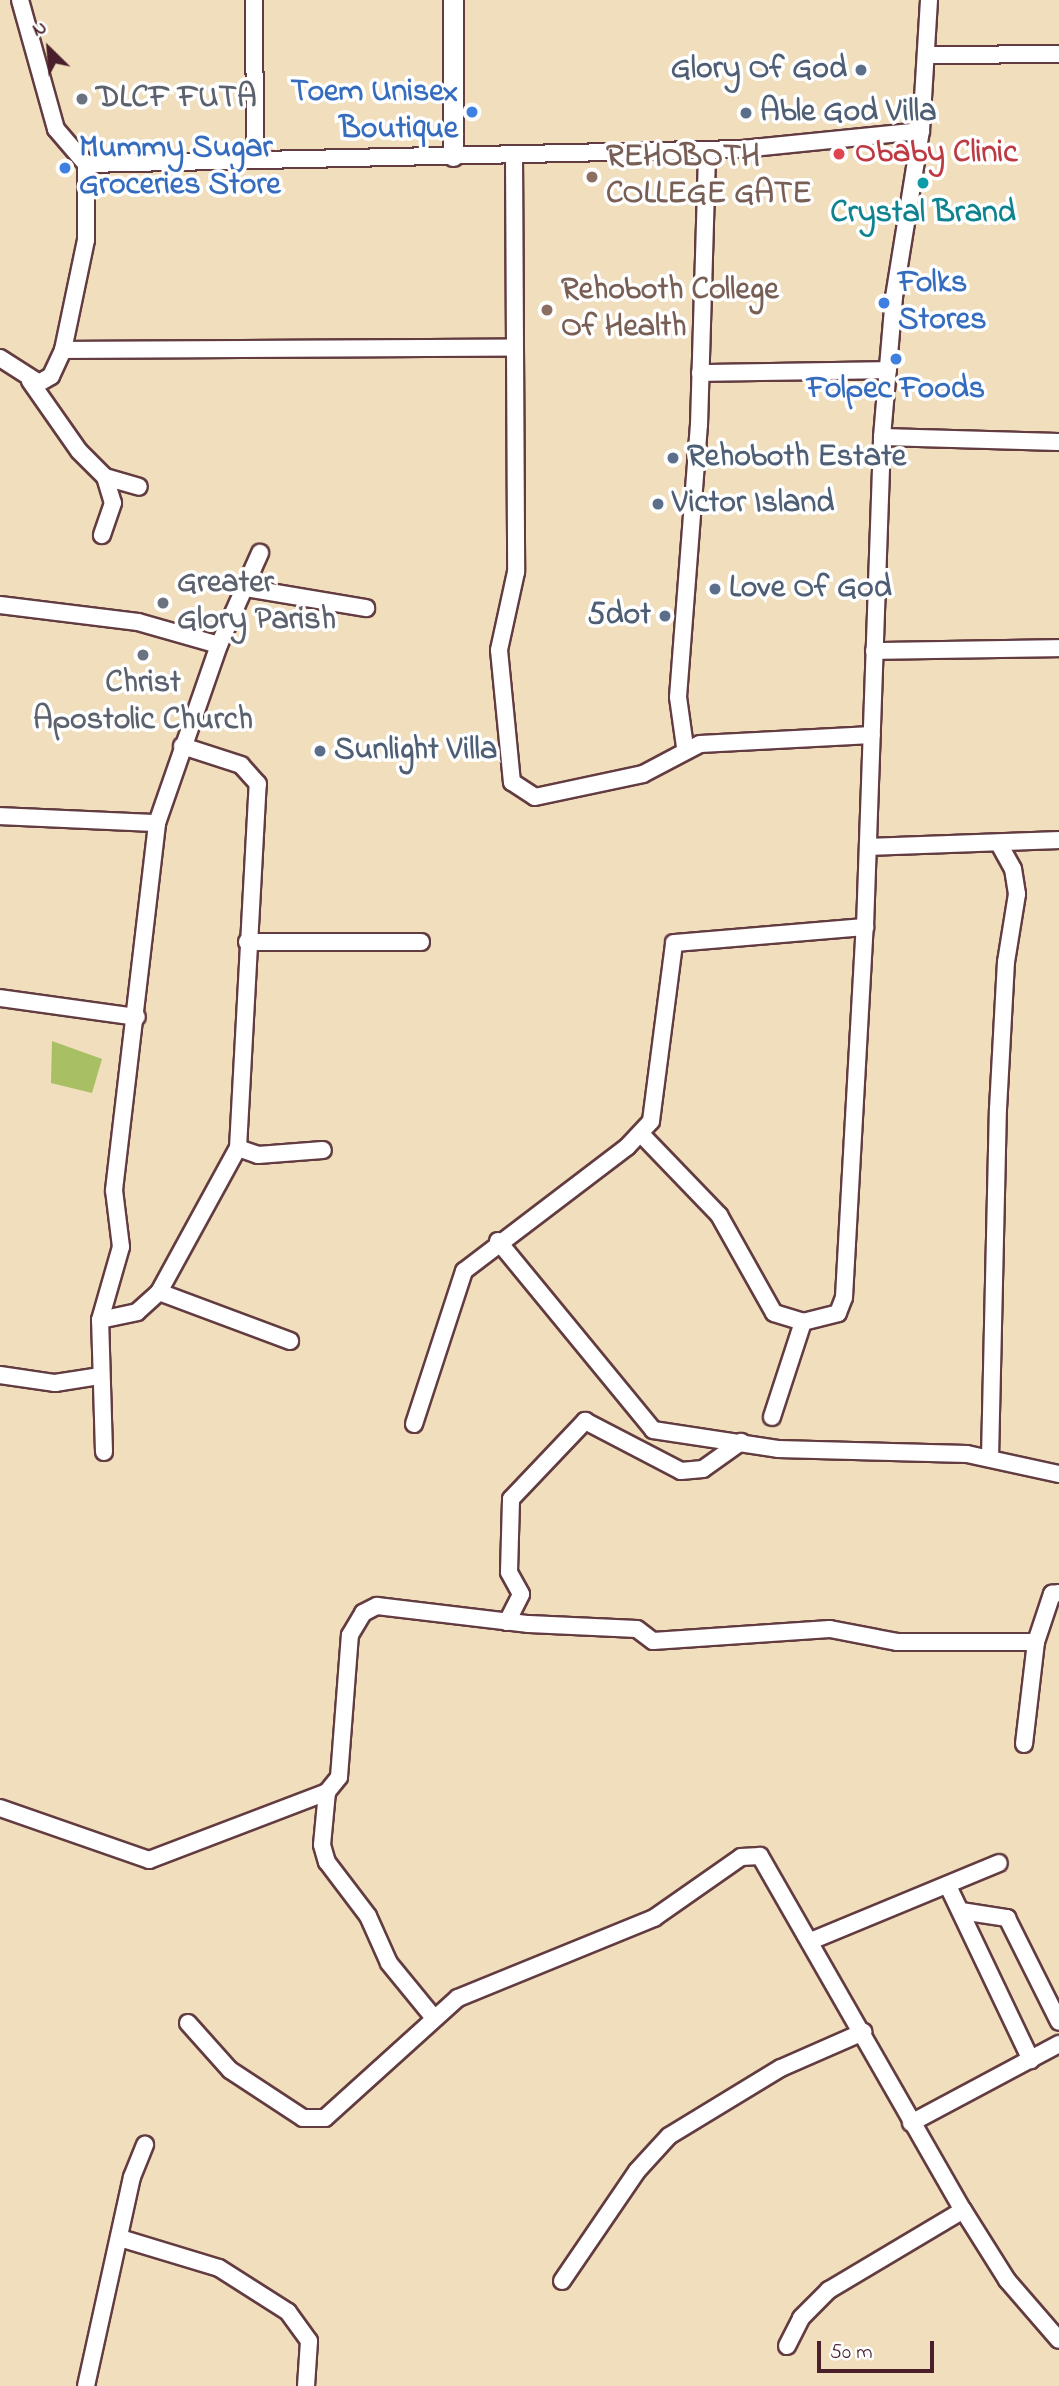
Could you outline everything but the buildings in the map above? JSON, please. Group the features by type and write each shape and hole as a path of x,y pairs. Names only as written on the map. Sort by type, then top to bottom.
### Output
{"street":[{"path":"20,0 62,145 86,164 256,157 707,150 921,131"},
{"path":"254,0 256,157"},
{"path":"453,0 453,156"},
{"path":"642,1135 719,1215 769,1306 782,1318 803,1322 832,1318 844,1297 865,928 882,437 888,370 921,131 929,55 929,0"},
{"path":"929,55 1059,54"},
{"path":"685,747 678,697 700,373 707,150"},
{"path":"514,155 512,348 516,572 499,650 512,782 535,797 606,785 643,774 685,747 872,735"},
{"path":"30,381 51,376 63,350 86,240 86,164"},
{"path":"63,350 512,348"},
{"path":"0,358 30,381 79,452 105,477 139,487"},
{"path":"700,373 888,370"},
{"path":"882,437 1059,442"},
{"path":"103,535 113,503 105,477"},
{"path":"104,1452 100,1320 121,1247 114,1190 137,1017 156,823 219,645 260,553"},
{"path":"246,587 366,608"},
{"path":"0,605 138,622 219,645"},
{"path":"874,652 1059,648"},
{"path":"100,1320 137,1312 159,1293 239,1148 247,942 258,784 242,765 182,746"},
{"path":"0,816 156,823"},
{"path":"868,847 1059,840"},
{"path":"990,1458 998,1109 1006,962 1017,894 999,844"},
{"path":"414,1424 453,1294 474,1258 642,1135 655,1109 674,943 865,928"},
{"path":"247,942 421,942"},
{"path":"0,998 137,1017"},
{"path":"239,1148 258,1155 323,1150"},
{"path":"498,1241 645,1426 741,1442 990,1458 1059,1474"},
{"path":"159,1293 290,1341"},
{"path":"772,1417 803,1322"},
{"path":"0,1375 55,1382 100,1376"},
{"path":"507,1622 521,1594 509,1572 511,1499 585,1421 681,1471 703,1469 741,1442"},
{"path":"1024,1744 1036,1642 1052,1594 1059,1593"},
{"path":"0,1808 149,1860 327,1792 339,1777 343,1680 350,1635 363,1613 377,1606 507,1622 636,1629 653,1641 830,1629 897,1642 1036,1642"},
{"path":"327,1792 322,1845 327,1862 368,1916 389,1963 435,2018"},
{"path":"188,2023 230,2070 314,2121 351,2101 458,1998 654,1919 749,1854 767,1862 962,2210 1007,2280 1059,2340"},
{"path":"813,1940 999,1863"},
{"path":"948,1886 1031,2060"},
{"path":"961,1911 1007,1918 1059,2022"},
{"path":"562,2281 637,2171 669,2136 781,2068 863,2032"},
{"path":"911,2123 1059,2045"},
{"path":"86,2386 145,2144"},
{"path":"788,2346 801,2318 829,2290 962,2210"},
{"path":"120,2238 219,2268 288,2312 309,2341 306,2386"}],"green space":[{"path":"52,1041 102,1059 92,1093 51,1083"}],"place":[{"name":"Glory Of God","path":"861,70"},
{"name":"DLCF FUTA","path":"82,99"},
{"name":"Toem Unisex Boutique","path":"472,112"},
{"name":"Able God Villa","path":"746,113"},
{"name":"Obaby Clinic","path":"839,154"},
{"name":"Mummy Sugar Groceries Store","path":"65,168"},
{"name":"REHOBOTH COLLEGE GATE","path":"592,177"},
{"name":"Crystal Brand","path":"923,183"},
{"name":"Folks Stores","path":"884,303"},
{"name":"Rehoboth College Of Health","path":"547,310"},
{"name":"Folpec Foods","path":"896,359"},
{"name":"Rehoboth Estate","path":"673,458"},
{"name":"Victor Island","path":"658,504"},
{"name":"Love Of God","path":"715,589"},
{"name":"Greater Glory Parish","path":"163,603"},
{"name":"5dot","path":"665,616"},
{"name":"Christ Apostolic Church","path":"143,655"},
{"name":"Sunlight Villa","path":"320,751"}]}
